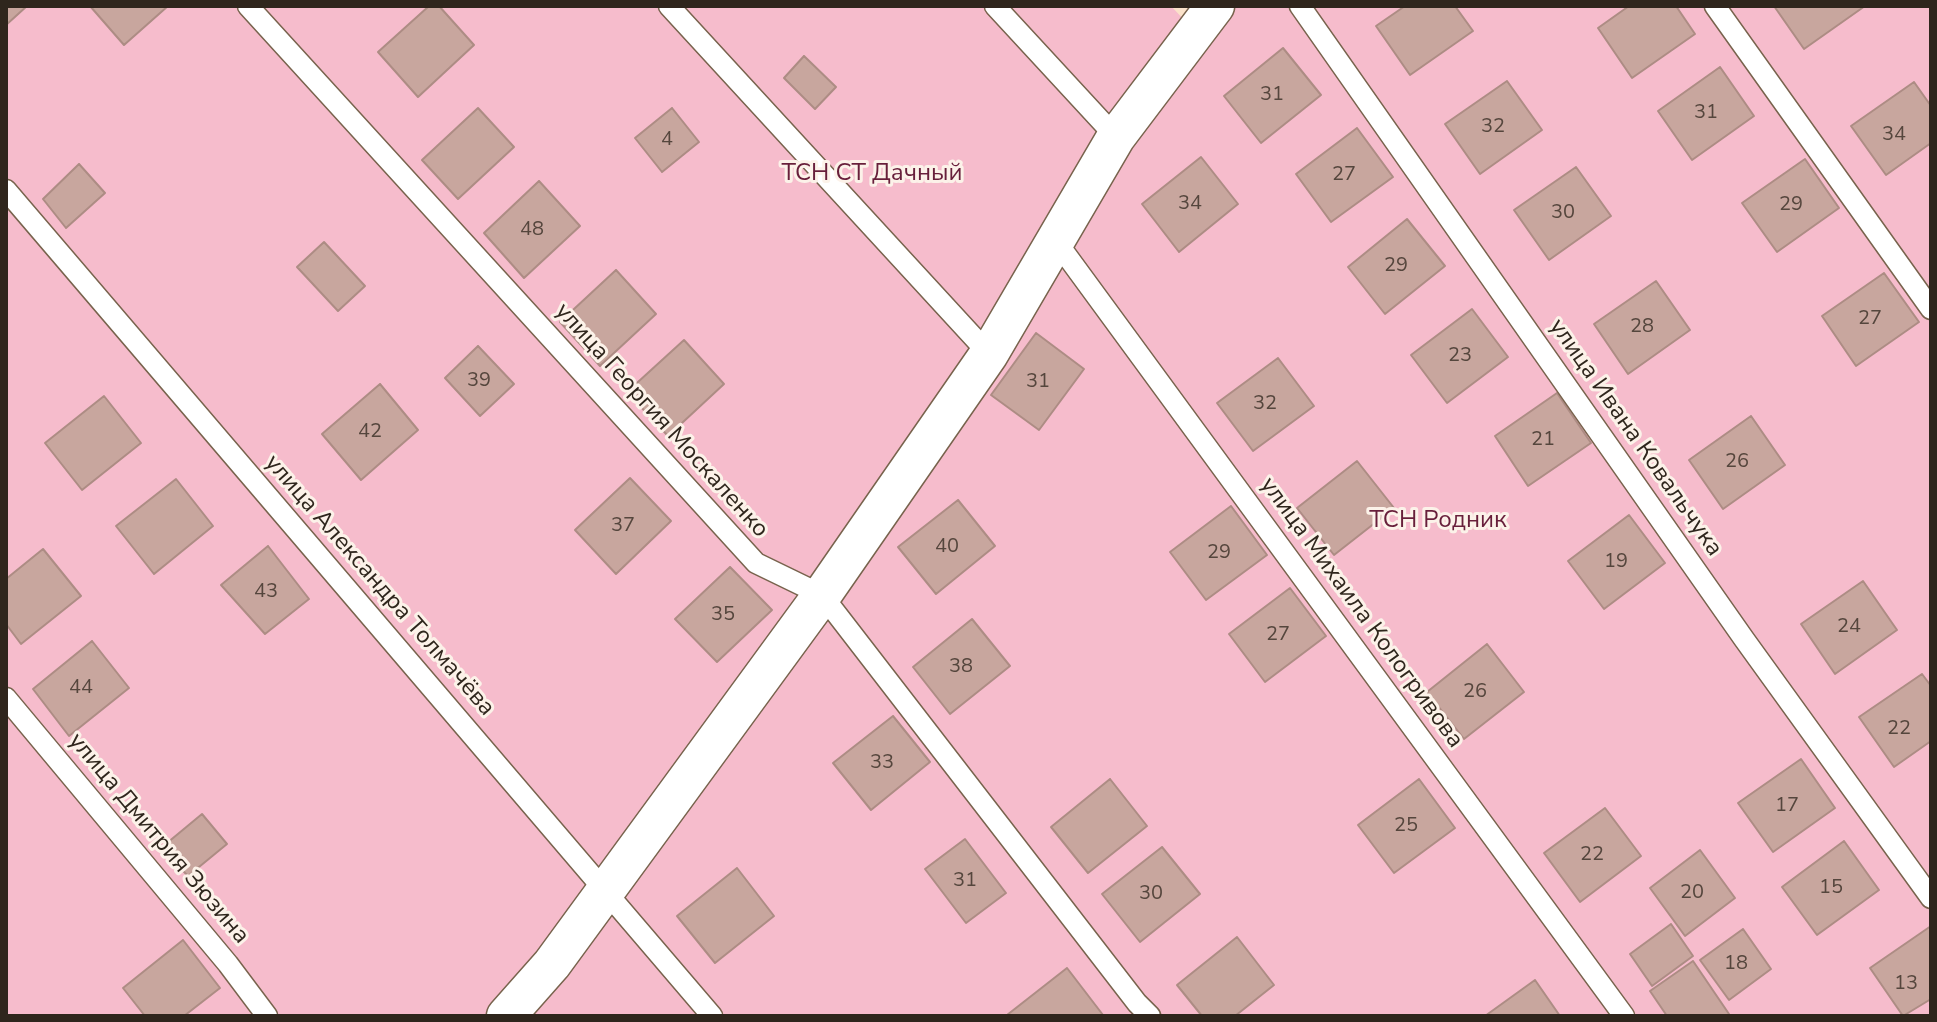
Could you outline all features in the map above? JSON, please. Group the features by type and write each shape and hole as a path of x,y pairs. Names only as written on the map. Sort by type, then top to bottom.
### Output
{"street":[{"path":"506,1016 552,964 822,595 989,354 1116,137 1202,11"}],"lane":[{"name":"улица Георгия Москаленко","path":"248,6 756,563 822,595 1150,1016"},
{"path":"669,6 989,354"},
{"path":"995,6 1116,137"},
{"name":"улица Ивана Ковальчука","path":"1300,6 1744,639 1931,898"},
{"path":"1715,6 1931,309"},
{"name":"улица Александра Толмачёва","path":"6,190 712,1016"},
{"name":"улица Михаила Кологривова","path":"1056,241 1624,1016"},
{"name":"улица Дмитрия Зюзина","path":"6,698 218,952 267,1016"}],"green space":[{"name":"ТСН Родник","path":"6,6 1171,6 1188,24 1201,6 1931,6 1931,1016 6,1016"}],"building":[{"path":"6,6 27,6 6,25"},
{"path":"90,6 168,6 124,45"},
{"path":"429,6 439,6 474,45 418,97 378,52"},
{"path":"1405,6 1455,6 1473,31 1410,75 1376,26"},
{"path":"1629,6 1676,6 1695,34 1632,78 1598,28"},
{"path":"1774,6 1865,6 1804,49"},
{"path":"1283,48 1321,95 1261,143 1224,96"},
{"path":"804,56 836,87 815,109 784,78"},
{"path":"1720,67 1754,116 1692,160 1658,111"},
{"path":"1507,81 1542,130 1480,174 1445,124"},
{"path":"1914,82 1931,106 1931,143 1886,175 1851,126"},
{"path":"478,108 514,147 458,199 422,160"},
{"path":"672,108 699,142 662,172 635,138"},
{"path":"1357,128 1393,177 1331,222 1296,174"},
{"path":"1201,157 1238,204 1179,252 1142,204"},
{"path":"1805,159 1839,208 1777,252 1742,203"},
{"path":"79,164 105,193 66,228 43,199"},
{"path":"1576,167 1611,216 1549,260 1514,210"},
{"path":"539,181 580,226 524,278 484,233"},
{"path":"1407,219 1445,266 1385,314 1348,267"},
{"path":"324,242 365,286 338,311 297,267"},
{"path":"616,270 656,314 600,366 560,322"},
{"path":"1884,273 1919,322 1856,366 1822,316"},
{"path":"1656,281 1690,330 1628,374 1594,324"},
{"path":"1472,309 1508,357 1447,403 1411,355"},
{"path":"1036,333 1084,369 1039,430 991,395"},
{"path":"684,340 724,384 668,436 627,392"},
{"path":"478,346 514,384 480,416 445,378"},
{"path":"1278,358 1314,406 1253,451 1217,403"},
{"path":"380,384 418,430 361,480 322,434"},
{"path":"1557,393 1591,443 1528,486 1495,436"},
{"path":"104,396 141,443 82,490 45,443"},
{"path":"1751,416 1785,465 1723,509 1689,460"},
{"path":"1357,461 1394,508 1334,555 1297,508"},
{"path":"630,478 671,521 616,574 575,530"},
{"path":"176,479 213,526 154,574 116,526"},
{"path":"958,500 995,546 936,594 898,547"},
{"path":"1231,506 1267,555 1206,600 1170,552"},
{"path":"1629,515 1665,563 1604,609 1568,561"},
{"path":"268,546 309,599 265,634 221,585"},
{"path":"43,549 81,596 21,644 6,624 6,579"},
{"path":"730,567 772,610 717,662 675,619"},
{"path":"1863,581 1897,630 1835,674 1801,624"},
{"path":"1290,588 1326,636 1265,682 1229,634"},
{"path":"972,619 1010,666 950,714 913,667"},
{"path":"92,641 129,688 69,736 33,689"},
{"path":"1487,644 1524,692 1464,739 1427,692"},
{"path":"1922,674 1931,686 1931,741 1894,767 1859,717"},
{"path":"893,716 930,762 871,810 833,763"},
{"path":"1801,759 1835,808 1773,852 1738,803"},
{"path":"1110,779 1147,826 1088,873 1051,827"},
{"path":"1419,779 1455,828 1394,873 1358,825"},
{"path":"1605,808 1641,856 1580,902 1544,853"},
{"path":"202,814 227,844 188,876 161,848"},
{"path":"965,839 1006,893 966,923 925,869"},
{"path":"1844,841 1879,890 1817,935 1782,887"},
{"path":"1162,847 1200,894 1140,942 1102,894"},
{"path":"1700,850 1735,898 1685,936 1650,888"},
{"path":"737,868 774,916 715,963 677,916"},
{"path":"1671,924 1693,956 1652,986 1630,954"},
{"path":"1931,926 1931,999 1903,1016 1870,968"},
{"path":"1743,929 1771,969 1729,1000 1700,960"},
{"path":"1237,937 1274,985 1235,1016 1202,1016 1177,985"},
{"path":"183,940 220,988 184,1016 145,1016 123,988"},
{"path":"1693,961 1729,1014 1727,1016 1667,1016 1650,991"},
{"path":"1067,968 1103,1015 1007,1016 1007,1015"},
{"path":"1535,980 1560,1016 1485,1016"}],"park label":[{"name":"ТСН СТ Дачный","path":"872,174"}]}
